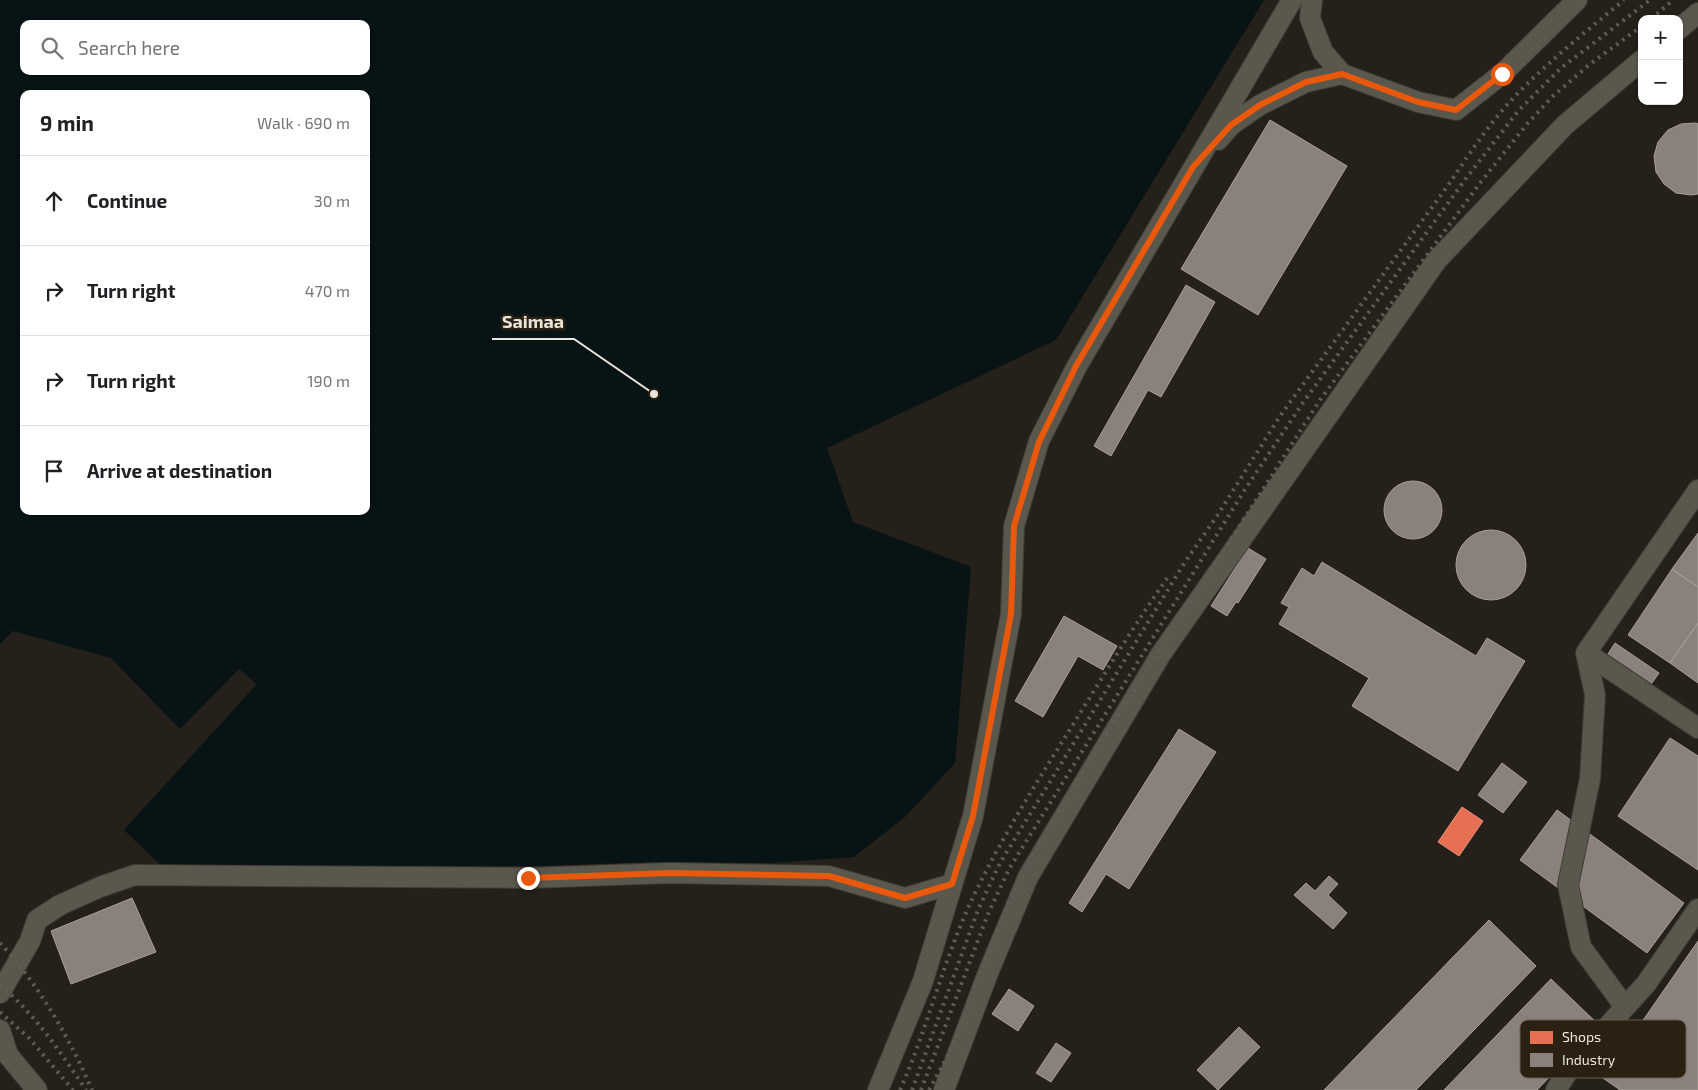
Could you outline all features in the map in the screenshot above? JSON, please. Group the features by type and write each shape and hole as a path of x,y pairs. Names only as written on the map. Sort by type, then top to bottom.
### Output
{"lane":[{"path":"878,1090 923,980 973,816 1011,614 1014,526 1039,442 1076,366 1292,0"},
{"path":"1312,0 1310,18 1323,52 1342,74 1418,102 1456,110 1502,74 1577,0"},
{"path":"1683,26 1698,13"},
{"path":"944,1090 988,973 1028,877 1160,654 1437,260 1565,125 1638,63"},
{"path":"1193,167 1231,125 1260,105 1306,82 1342,74"},
{"path":"1625,1007 1581,947 1568,885 1590,778 1595,695 1586,653 1698,490"},
{"path":"1586,653 1698,728"},
{"path":"0,993 30,941 37,920 60,905 100,887 135,876 528,878 670,873 829,876 905,898 952,884"},
{"path":"1613,1020 1646,984 1698,909"},
{"path":"0,1030 4,1052 35,1090"},
{"path":"1556,1090 1564,1078"}],"shaded area":[{"path":"0,0 1264,0 1056,340 827,448 853,522 971,567 955,763 906,816 854,857 771,863 656,862 535,866 161,865 124,830 257,684 239,669 180,729 111,658 13,631 0,644"}],"building: Shops":[{"path":"1462,807 1483,821 1459,856 1438,842"}],"building: Industry":[{"path":"1270,120 1347,166 1258,315 1181,269"},
{"path":"1681,124 1698,124 1698,194 1676,193 1664,184 1656,172 1654,156 1658,142 1668,130"},
{"path":"1186,285 1215,302 1161,397 1148,390 1111,456 1094,446"},
{"path":"1413,481 1424,483 1437,494 1442,510 1440,521 1429,534 1413,539 1402,537 1389,526 1384,510 1386,499 1397,486"},
{"path":"1491,530 1504,533 1516,540 1523,552 1526,565 1523,578 1516,590 1504,597 1491,600 1478,597 1466,590 1459,578 1456,565 1459,552 1466,540 1478,533"},
{"path":"1698,533 1698,587 1672,569"},
{"path":"1248,548 1266,559 1238,603 1236,602 1227,616 1211,606"},
{"path":"1322,562 1476,656 1487,638 1525,661 1458,771 1352,706 1369,678 1279,624 1289,607 1281,603 1302,568 1314,576"},
{"path":"1672,569 1698,587 1698,623 1670,663 1628,635"},
{"path":"1064,616 1117,646 1103,670 1078,656 1043,717 1015,701"},
{"path":"1698,623 1698,683 1670,663"},
{"path":"1615,643 1659,673 1647,690 1604,660"},
{"path":"1179,729 1216,752 1129,889 1106,874 1082,912 1069,903"},
{"path":"1670,738 1698,756 1698,870 1618,816"},
{"path":"1502,763 1527,782 1503,813 1478,795"},
{"path":"1557,810 1684,903 1647,953 1520,860"},
{"path":"1329,876 1338,884 1328,895 1347,913 1333,929 1294,895 1306,883 1315,891"},
{"path":"132,898 156,952 71,984 51,931"},
{"path":"1489,920 1536,966 1416,1090 1324,1090"},
{"path":"1698,941 1698,1090 1620,1090 1603,1078 1686,1078 1686,1020 1643,1020"},
{"path":"1551,979 1594,1020 1520,1020 1520,1078 1548,1078 1537,1090 1444,1090"},
{"path":"1009,989 1034,1006 1018,1031 992,1014"},
{"path":"1239,1027 1260,1047 1218,1090 1197,1070"},
{"path":"1056,1043 1071,1053 1051,1082 1036,1073"}],"railway":[{"path":"912,1090 978,910 1000,863 1185,562 1217,516 1280,416 1501,112 1521,90 1571,44 1624,0"},
{"path":"921,1090 988,914 1009,869 1246,488 1302,404 1467,177 1519,110 1561,68 1650,0"},
{"path":"1656,15 1673,0"},
{"path":"929,1090 961,1026 1010,900 1038,847 1103,739 1320,400 1480,183 1527,124 1553,96 1590,64 1638,29"},
{"path":"900,1090 920,1040 946,964 977,889 1011,826 1048,764 1120,649 1168,577"},
{"path":"0,943 28,976 52,1012 92,1090"},
{"path":"0,985 36,1021 86,1090"},
{"path":"0,1012 29,1038 73,1090"}],"place":[{"name":"Saimaa","path":"654,394"}],"route":[{"path":"528,878 670,873 829,876 905,898 952,884 973,816 1011,614 1014,526 1039,442 1076,366 1193,167 1231,125 1260,105 1306,82 1342,74 1418,102 1456,110 1502,74"}]}
